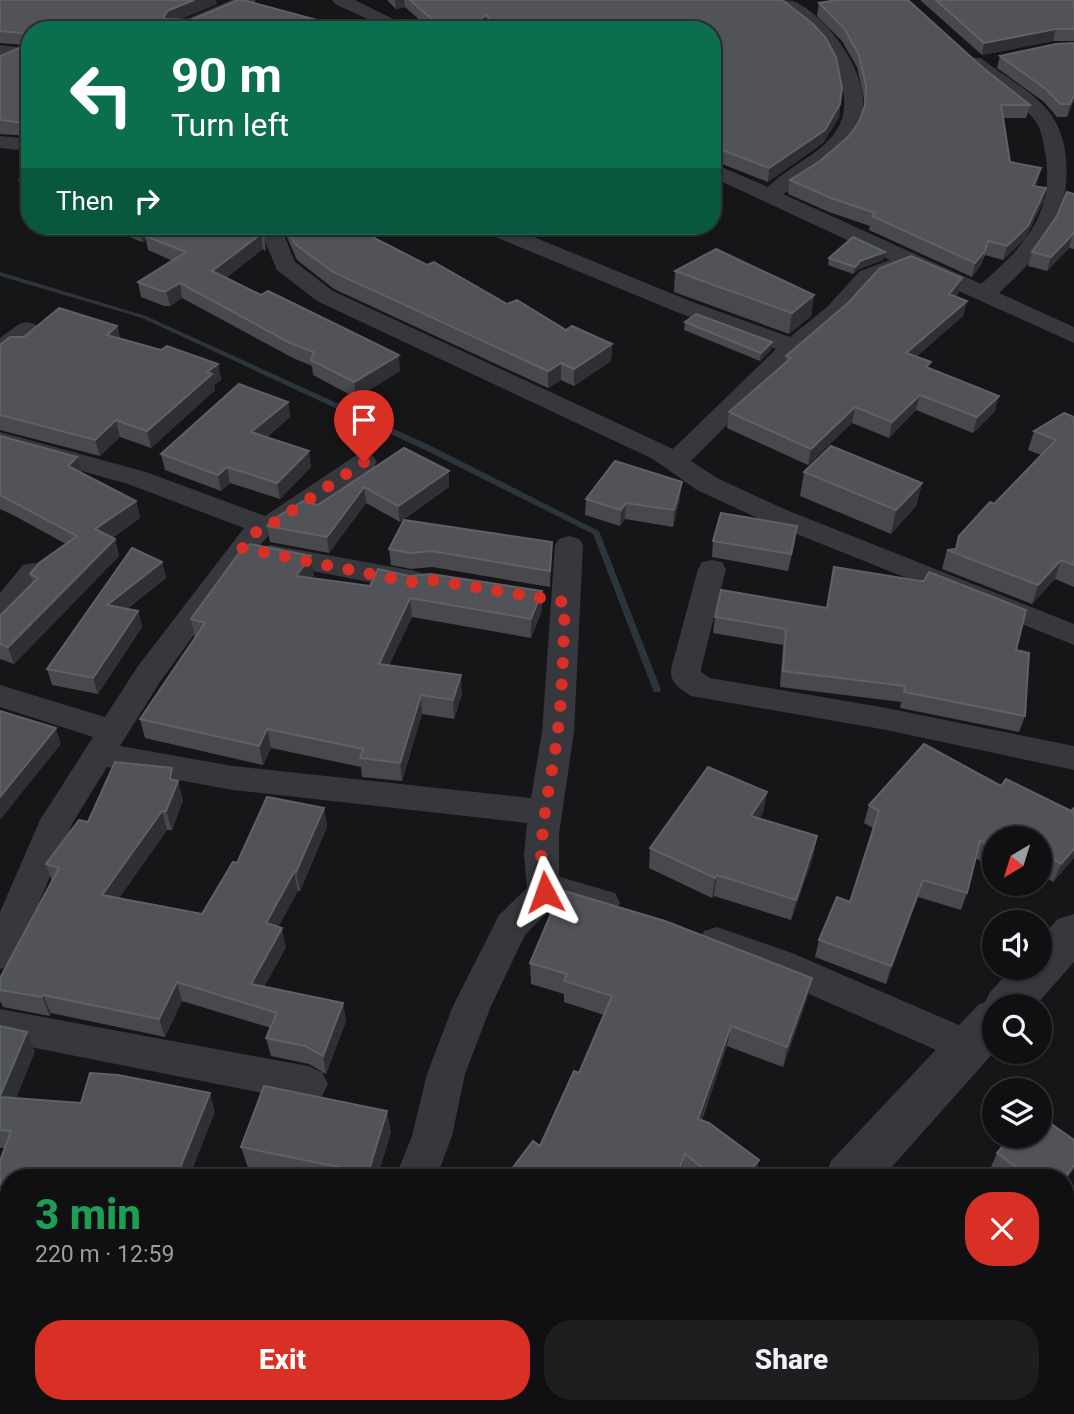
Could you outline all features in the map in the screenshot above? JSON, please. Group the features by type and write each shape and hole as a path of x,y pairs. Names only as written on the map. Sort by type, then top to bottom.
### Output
{"street":[{"path":"197,21 247,0"},
{"path":"341,0 386,21"},
{"path":"768,195 815,164 846,131 856,105 849,75 839,51 797,11 780,0"},
{"path":"797,11 824,6"},
{"path":"363,21 375,16"},
{"path":"959,47 1045,119 1061,166 1061,188 1050,220 1036,245 984,295"},
{"path":"0,50 21,52"},
{"path":"0,62 21,54"},
{"path":"977,64 999,60"},
{"path":"0,142 21,144"},
{"path":"721,173 1074,336"},
{"path":"274,235 285,265 325,296 662,453 706,484 774,515 1074,635"},
{"path":"511,235 682,306 793,347"},
{"path":"675,463 793,347 835,312 868,276 909,260"},
{"path":"0,349 27,329"},
{"path":"0,440 137,478 246,517 259,525 149,674 57,820 0,954"},
{"path":"137,478 157,460"},
{"path":"251,538 364,462"},
{"path":"251,538 411,582 445,582"},
{"path":"545,892 542,880 545,812 558,735 552,600 569,545"},
{"path":"712,569 686,669 686,677 692,683 724,694 881,718 1074,758"},
{"path":"0,612 33,572"},
{"path":"0,696 106,742 233,778 545,812"},
{"path":"419,1169 432,1136 446,1074 472,1006 512,925 545,892 555,890 638,914"},
{"path":"1017,994 1074,932"},
{"path":"689,933 981,1033 857,1169"},
{"path":"0,1025 308,1084"}],"building":[{"path":"0,0 194,0 167,11 163,19 191,20 243,0 321,21 21,21 21,33 0,31"},
{"path":"410,0 782,0 812,23 825,37 836,57 842,88 840,104 825,130 769,168 721,149 721,21 489,21 487,15 477,21 434,21"},
{"path":"837,0 908,0 982,67 1030,105 1001,105 1010,162 1041,168 1033,186 1046,188 1028,226 1007,246 988,241 985,251 975,263 872,216 875,213 790,180 820,161 848,137 859,122 865,105 866,86 859,55 844,28 819,3"},
{"path":"936,0 1074,0 1074,29 1056,29 984,43"},
{"path":"1074,43 1074,95 1070,104 1060,104 1047,90 1000,56 1056,44"},
{"path":"21,47 21,122 0,120 0,56"},
{"path":"1067,192 1074,194 1074,234 1051,257 1032,252 1057,216"},
{"path":"260,235 212,271 261,295 268,291 399,355 354,382 311,360 314,352 290,343 180,283 161,291 138,282 186,252 145,236"},
{"path":"291,235 369,235 427,265 434,262 507,304 517,300 566,330 572,326 612,344 574,369 561,363 548,371 333,272 295,244"},
{"path":"853,237 885,252 860,261 855,267 829,258"},
{"path":"716,249 814,295 792,313 675,271"},
{"path":"911,256 962,278 949,294 967,301 906,353 931,362 926,367 999,396 977,417 920,395 892,422 855,407 811,449 729,412 791,358 786,356 848,303 880,268"},
{"path":"59,308 117,326 107,335 161,350 167,346 218,364 207,372 212,374 147,431 116,420 95,440 0,415 0,345 10,337 24,337"},
{"path":"696,314 772,342 761,353 685,322"},
{"path":"239,384 288,402 251,432 309,451 277,483 227,467 218,475 161,454"},
{"path":"1064,413 1074,417 1074,565 1061,560 1038,585 947,550 956,549 959,536 990,502 994,504 1056,440 1034,431"},
{"path":"0,436 77,457 68,466 136,501 95,529 115,539 8,647 0,644 0,616 38,578 30,574 39,563 77,536 0,495"},
{"path":"831,446 922,483 896,510 804,472"},
{"path":"404,448 449,471 398,506 364,487 327,537 267,526 303,501 318,505"},
{"path":"615,461 682,482 674,510 626,503 621,510 586,499"},
{"path":"721,513 797,526 791,554 713,541"},
{"path":"404,520 552,542 550,571 431,551 410,553 389,549"},
{"path":"250,544 311,556 296,576 370,586 378,569 409,576 431,574 542,591 531,619 410,598 379,664 461,675 453,700 421,695 400,763 360,758 363,749 267,729 259,746 140,719 205,623 191,619 242,549 245,550"},
{"path":"132,548 162,562 107,605 138,611 93,678 47,669"},
{"path":"834,567 920,581 924,581 929,572 1026,610 1016,650 1029,653 1025,716 904,692 905,686 783,671 786,629 715,617 721,590 827,608"},
{"path":"0,711 56,728 0,797"},
{"path":"924,744 1001,786 1006,779 1071,811 1074,808 1074,849 1061,864 1052,858 1052,826 982,826 982,841 980,840 967,893 923,880 891,966 819,940 837,897 850,902 879,811 869,805"},
{"path":"115,762 172,768 170,779 178,781 166,811 162,811 102,895 202,914 233,862 237,863 267,797 324,808 296,872 266,923 282,928 251,984 343,1003 323,1056 305,1046 266,1038 277,1013 177,982 159,1019 43,995 42,997 0,990 0,978 59,868 46,864 79,820 88,822"},
{"path":"708,767 767,792 751,816 817,836 796,900 717,875 715,878 650,848"},
{"path":"561,890 665,921 812,978 787,1047 731,1026 698,1119 709,1123 759,1160 752,1169 704,1169 685,1154 679,1169 512,1169 533,1141 540,1146 574,1071 579,1073 612,996 564,981 567,974 530,963"},
{"path":"0,1026 27,1032 0,1096"},
{"path":"90,1073 118,1075 210,1093 180,1169 0,1169 0,1161 11,1131 0,1130 0,1097 81,1103"},
{"path":"264,1086 387,1111 369,1169 348,1169 241,1147"},
{"path":"1052,1124 1074,1140 1074,1165 1071,1169 1019,1169 997,1153 1001,1148 1052,1148"}],"waterway":[{"path":"0,274 144,317 424,446 596,533 657,690"}],"route":[{"path":"364,462 269,526 260,528 242,548 411,582 432,580 565,602 558,735 545,812 542,880 545,892"}]}
